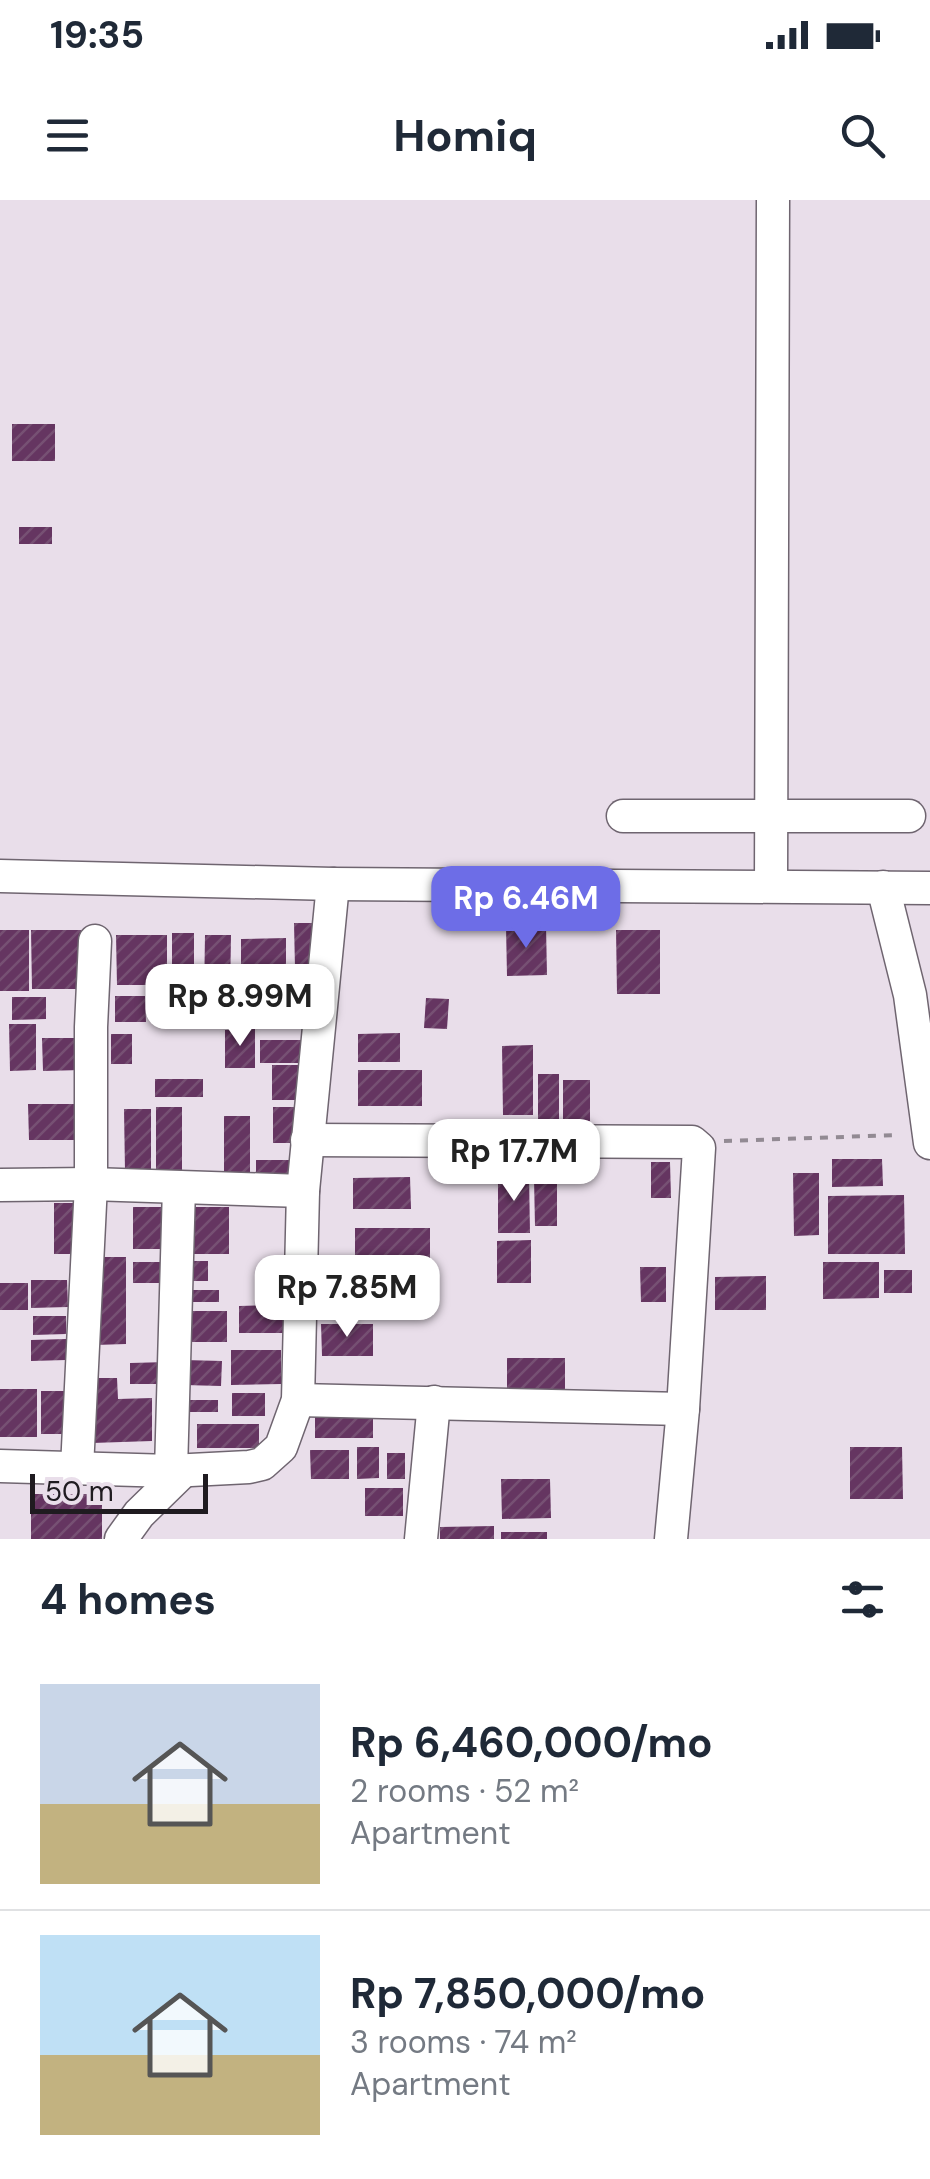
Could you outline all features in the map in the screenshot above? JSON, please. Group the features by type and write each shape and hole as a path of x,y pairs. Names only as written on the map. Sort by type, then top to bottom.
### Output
{"street":[{"path":"771,886 774,200"},
{"path":"623,816 909,816"},
{"path":"0,876 333,884 930,888"},
{"path":"0,1466 177,1471 249,1467 262,1464 281,1447 298,1400 303,1190 333,884"},
{"path":"883,888 910,995 930,1143"},
{"path":"78,1468 91,1184 95,941"},
{"path":"308,1140 692,1142 699,1148 671,1539"},
{"path":"0,1185 303,1190"},
{"path":"121,1539 177,1471 179,1187"},
{"path":"298,1400 683,1408"},
{"path":"420,1539 434,1402"}],"path":[{"path":"692,1142 929,1134"}],"building":[{"path":"12,424 55,424 55,461 12,461"},
{"path":"19,527 52,527 52,544 19,544"},
{"path":"294,923 315,923 315,968 295,968"},
{"path":"506,926 546,926 547,975 507,976"},
{"path":"0,930 29,930 29,991 0,991"},
{"path":"31,930 81,930 82,989 32,989"},
{"path":"616,930 660,930 660,994 617,994"},
{"path":"172,933 194,933 194,989 172,989"},
{"path":"116,935 167,935 167,985 117,985"},
{"path":"205,935 231,935 230,998 204,998"},
{"path":"286,938 286,990 241,990 241,939"},
{"path":"290,976 318,976 317,994 290,994"},
{"path":"115,996 145,996 146,1022 115,1022"},
{"path":"262,996 291,996 291,1026 262,1026"},
{"path":"12,997 46,997 46,1019 12,1020"},
{"path":"426,998 449,999 447,1029 424,1028"},
{"path":"9,1024 36,1024 36,1070 10,1071"},
{"path":"255,1029 255,1068 225,1068 225,1030"},
{"path":"400,1033 400,1062 358,1062 358,1034"},
{"path":"111,1034 132,1034 132,1064 111,1064"},
{"path":"42,1038 82,1038 82,1070 43,1071"},
{"path":"260,1040 302,1040 302,1063 260,1063"},
{"path":"533,1045 533,1115 503,1115 502,1046"},
{"path":"272,1065 300,1065 300,1100 272,1100"},
{"path":"358,1070 422,1070 422,1106 358,1106"},
{"path":"538,1074 559,1074 559,1121 538,1121"},
{"path":"155,1079 203,1079 203,1097 155,1097"},
{"path":"563,1080 590,1080 590,1121 563,1121"},
{"path":"28,1104 80,1104 80,1140 29,1140"},
{"path":"156,1107 182,1107 182,1172 156,1172"},
{"path":"273,1107 300,1107 300,1143 273,1143"},
{"path":"124,1109 151,1109 151,1171 125,1171"},
{"path":"224,1116 250,1116 250,1178 224,1178"},
{"path":"832,1159 882,1159 883,1186 832,1187"},
{"path":"256,1160 295,1160 295,1181 256,1181"},
{"path":"651,1162 670,1162 671,1198 651,1198"},
{"path":"793,1173 819,1173 819,1235 794,1236"},
{"path":"498,1175 529,1175 530,1233 498,1233"},
{"path":"410,1177 411,1209 353,1209 353,1178"},
{"path":"534,1178 557,1178 557,1226 535,1226"},
{"path":"904,1195 905,1254 828,1254 828,1196"},
{"path":"54,1203 84,1203 85,1254 54,1254"},
{"path":"133,1207 173,1207 173,1249 133,1249"},
{"path":"188,1207 229,1207 229,1254 189,1254"},
{"path":"355,1228 430,1228 430,1274 355,1274"},
{"path":"531,1240 531,1283 497,1283 497,1241"},
{"path":"95,1257 126,1257 126,1344 95,1345"},
{"path":"182,1261 208,1261 208,1281 183,1281"},
{"path":"133,1262 164,1262 164,1283 133,1283"},
{"path":"823,1262 879,1262 879,1298 823,1299"},
{"path":"640,1267 666,1267 666,1302 641,1302"},
{"path":"884,1270 912,1270 912,1293 884,1293"},
{"path":"766,1276 766,1310 715,1310 715,1277"},
{"path":"31,1280 67,1280 68,1307 31,1308"},
{"path":"342,1282 371,1282 371,1300 342,1300"},
{"path":"0,1283 28,1283 28,1310 0,1310"},
{"path":"186,1290 219,1290 219,1302 186,1302"},
{"path":"283,1305 283,1333 239,1333 239,1306"},
{"path":"186,1311 227,1311 227,1342 186,1342"},
{"path":"33,1316 66,1316 66,1334 33,1335"},
{"path":"321,1324 373,1324 373,1356 322,1356"},
{"path":"66,1339 66,1360 31,1361 31,1340"},
{"path":"231,1350 281,1350 281,1384 231,1385"},
{"path":"507,1358 565,1358 565,1394 507,1394"},
{"path":"184,1360 222,1361 221,1386 184,1385"},
{"path":"168,1362 168,1384 130,1384 130,1363"},
{"path":"92,1378 117,1378 118,1399 152,1398 152,1441 92,1443"},
{"path":"0,1389 37,1389 37,1437 0,1437"},
{"path":"41,1391 72,1391 72,1434 41,1434"},
{"path":"232,1393 265,1393 265,1416 232,1416"},
{"path":"190,1400 218,1400 218,1412 190,1412"},
{"path":"373,1413 373,1438 315,1438 315,1414"},
{"path":"197,1424 259,1424 259,1448 197,1448"},
{"path":"357,1447 379,1447 379,1478 357,1479"},
{"path":"850,1447 902,1447 903,1499 850,1499"},
{"path":"310,1450 349,1450 349,1479 311,1479"},
{"path":"387,1453 405,1453 405,1479 387,1479"},
{"path":"501,1479 550,1479 551,1518 502,1519"},
{"path":"365,1488 403,1488 403,1516 365,1516"},
{"path":"31,1494 102,1494 102,1539 31,1539"},
{"path":"494,1526 494,1539 440,1539 440,1527"},
{"path":"501,1532 547,1532 547,1539 501,1539"}]}
